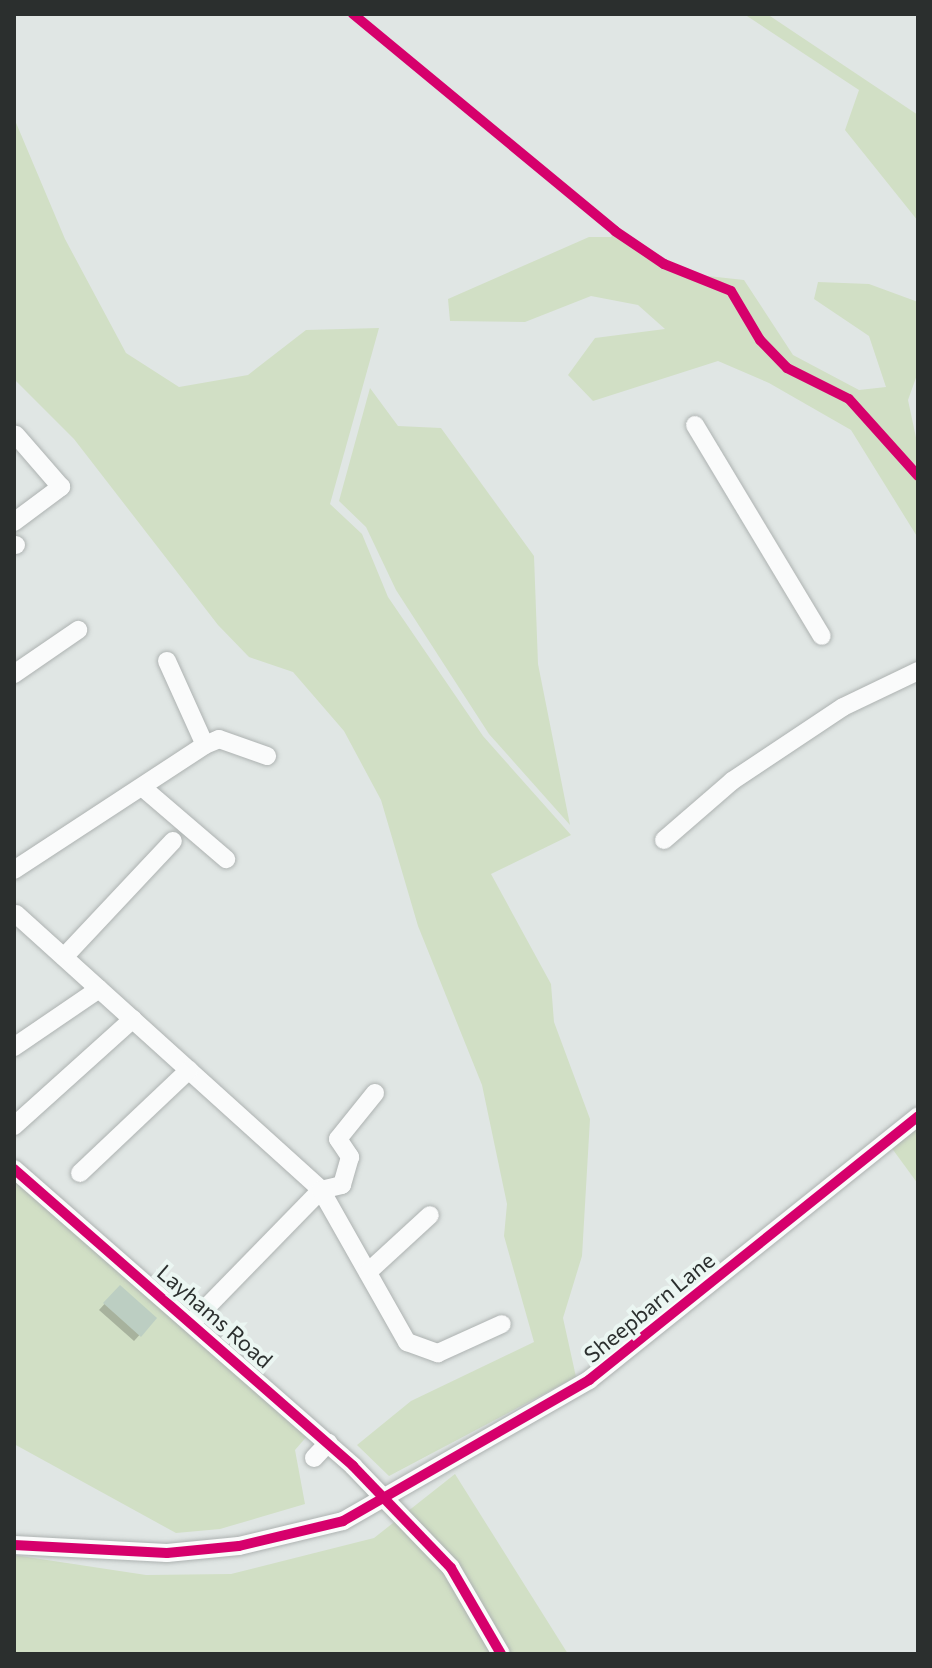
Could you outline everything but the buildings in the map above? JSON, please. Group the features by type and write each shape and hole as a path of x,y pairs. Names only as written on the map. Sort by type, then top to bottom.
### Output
{"street":[{"path":"695,425 822,636"},
{"path":"14,522 61,487 16,435"},
{"path":"14,674 78,630"},
{"path":"167,661 205,745"},
{"path":"664,840 732,781 843,707 918,671"},
{"path":"14,870 205,745 219,739 267,756"},
{"path":"142,787 226,859"},
{"path":"64,957 173,841"},
{"path":"16,914 321,1190 407,1342 425,1351 438,1353 502,1324"},
{"path":"14,1047 99,989"},
{"path":"14,1126 133,1019"},
{"path":"80,1173 189,1070"},
{"path":"192,1322 321,1190 342,1185 350,1157 338,1139 375,1093"},
{"name":"Sheepbarn Lane","path":"14,1545 167,1553 239,1546 325,1528 385,1499 589,1380 918,1116"},
{"name":"Layhams Road","path":"14,1169 192,1322 328,1443 385,1499 451,1568 501,1654"},
{"path":"368,1272 430,1215"},
{"path":"314,1458 328,1443"}],"green space":[{"path":"744,14 767,14 918,115 918,221 845,130 859,90"},
{"path":"14,118 65,239 126,353 179,387 248,375 306,330 379,328 330,504 362,534 388,597 483,736 571,835 491,874 551,984 554,1022 590,1119 582,1256 563,1318 576,1377 389,1476 357,1445 411,1401 534,1342 504,1236 507,1204 482,1085 418,926 381,800 344,731 293,672 249,657 218,625 74,439 14,379"},
{"path":"618,227 671,272 744,280 793,355 859,390 886,387 869,336 814,299 818,282 869,284 918,302 918,372 908,400 918,447 918,538 851,430 769,383 718,361 593,401 568,375 595,338 665,329 638,305 591,296 525,322 450,321 448,299 589,237 611,237"},
{"path":"370,388 398,426 441,428 534,556 538,664 570,825 489,734 396,590 366,527 339,501"},
{"path":"918,1122 918,1184 891,1147"},
{"path":"14,1181 308,1435 295,1450 305,1504 220,1529 176,1533 14,1444"},
{"path":"455,1474 568,1654 14,1654 14,1555 146,1575 231,1574 374,1538"}],"cycle path":[{"path":"353,14 615,231 664,264 731,291 760,340 787,368 849,399 918,476"},
{"path":"14,1545 167,1553 239,1546 343,1521 589,1380 918,1116"},
{"path":"14,1169 353,1466 451,1568 501,1654"}]}
